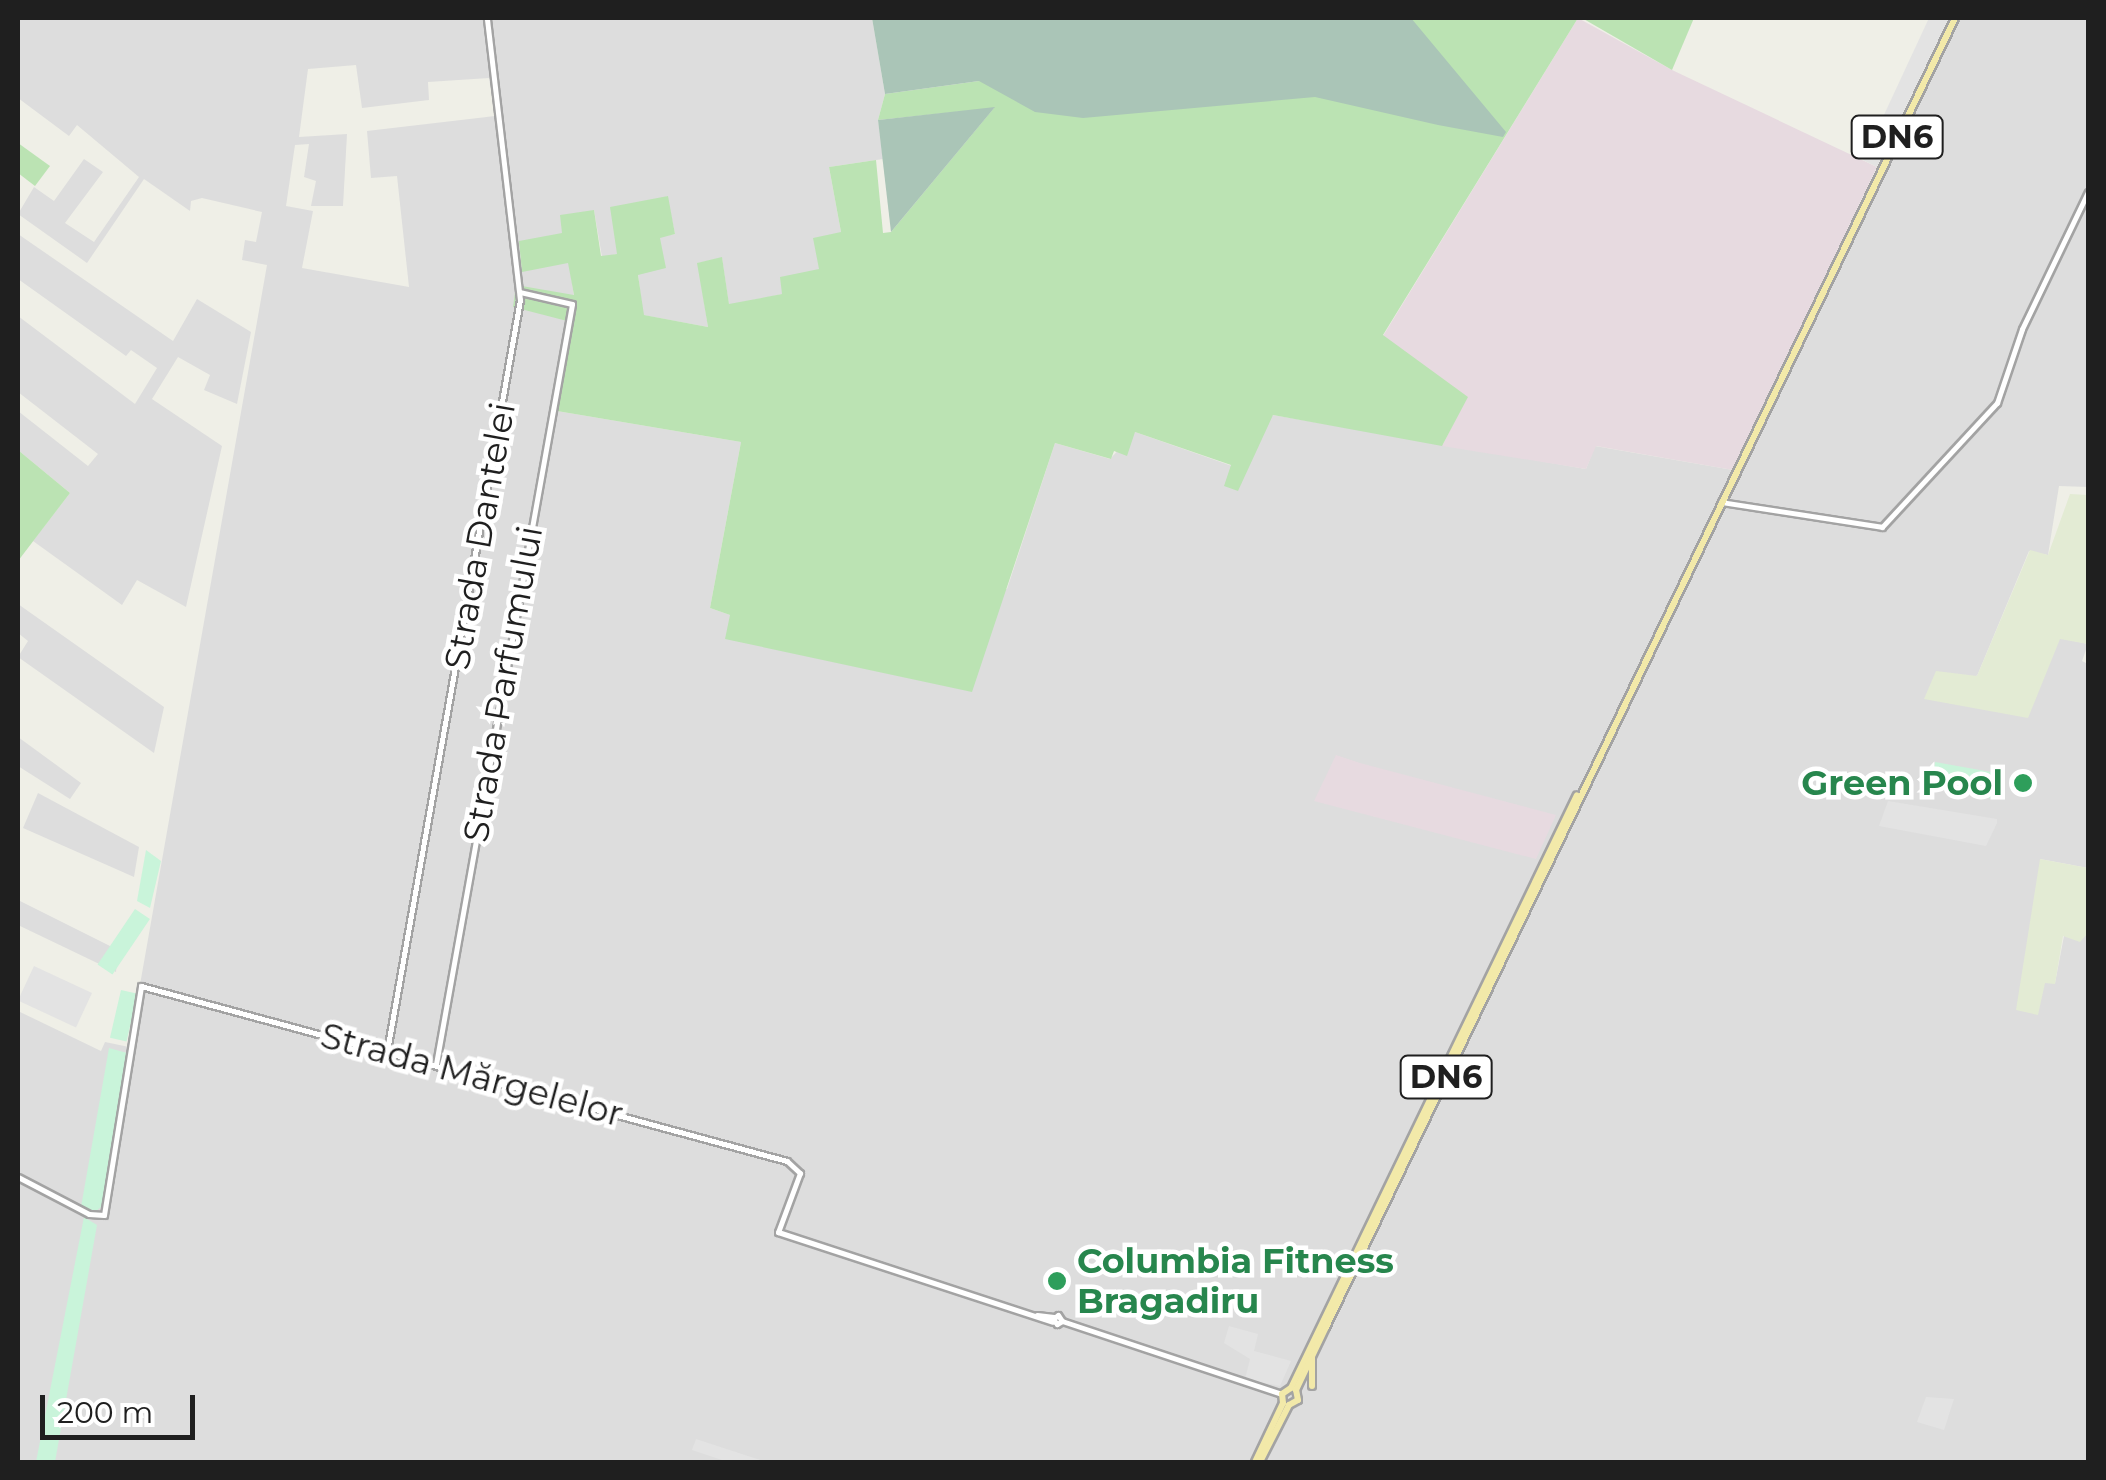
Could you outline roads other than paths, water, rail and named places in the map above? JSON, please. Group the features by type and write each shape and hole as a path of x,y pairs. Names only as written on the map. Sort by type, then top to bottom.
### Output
{"main road":[{"name":"DN6","path":"1285,1401 1298,1400 1294,1389 1955,18"},
{"name":"DN6","path":"1258,1462 1285,1401 1312,1357 1584,786"},
{"path":"1312,1357 1312,1386"}],"street":[{"name":"Strada Dantelei","path":"387,1052 520,292 487,18"},
{"path":"1723,499 1878,530 1896,515 1997,404 2022,329 2088,192"},
{"name":"Strada Parfumului","path":"436,1064 572,304 520,292"},
{"name":"Strada Mărgelelor","path":"18,1177 89,1214 104,1215 141,986 787,1160 799,1170 779,1231 1062,1321 1285,1401"}],"place":[{"name":"Green Pool","path":"2023,783"},
{"name":"Columbia Fitness Bragadiru","path":"1057,1281"}]}
